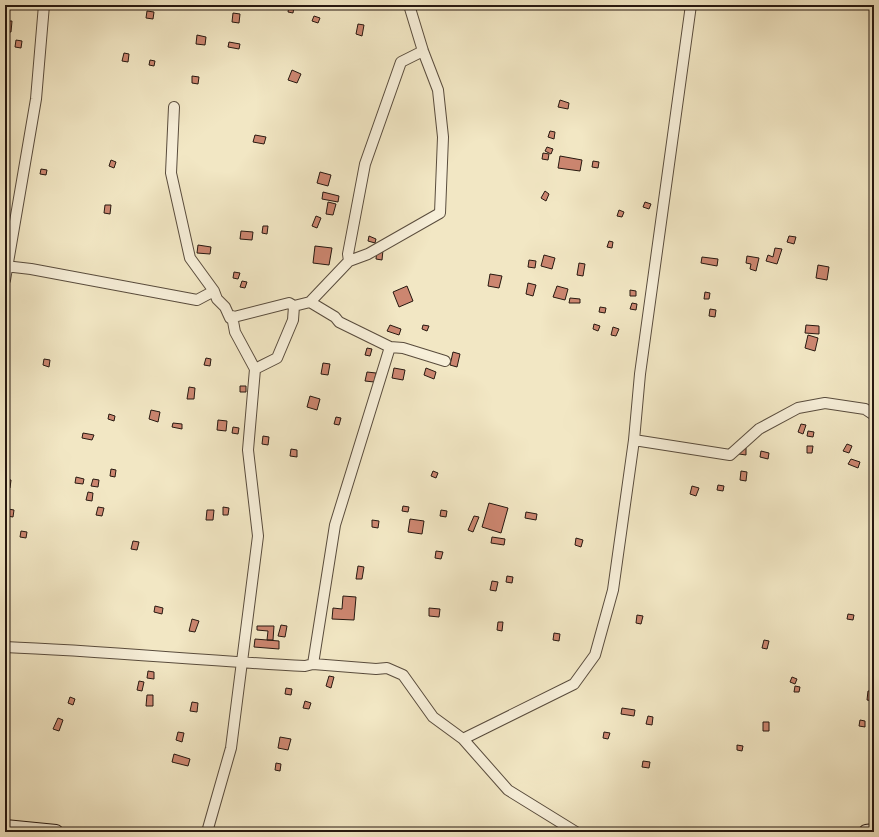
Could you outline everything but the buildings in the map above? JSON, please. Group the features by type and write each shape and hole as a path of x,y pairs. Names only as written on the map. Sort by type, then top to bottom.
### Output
{"main road":[{"path":"5,827 48,832"},
{"path":"866,832 874,831"}],"street":[{"path":"5,280 36,99 44,5"},
{"path":"231,317 289,304 294,306 310,302 349,261 368,254 440,213 443,137 438,90 423,51 409,5"},
{"path":"463,739 574,684 595,655 613,590 634,440 641,366 691,5"},
{"path":"349,261 348,254 365,164 401,62 423,51"},
{"path":"174,107 171,173 190,258 214,291 217,299 225,307 231,317 236,332 254,369 248,450 258,536 231,748 207,832"},
{"path":"7,267 31,269 197,300 214,291"},
{"path":"310,302 335,317 339,322 390,347 403,348 445,361"},
{"path":"254,369 277,358 293,320 294,306"},
{"path":"313,664 335,525 390,347"},
{"path":"634,440 730,455 759,429 798,408 825,403 866,409 874,415"},
{"path":"5,647 86,650 305,666 313,664 376,669 386,668 402,675 433,717 463,739 508,790 576,832"}]}
